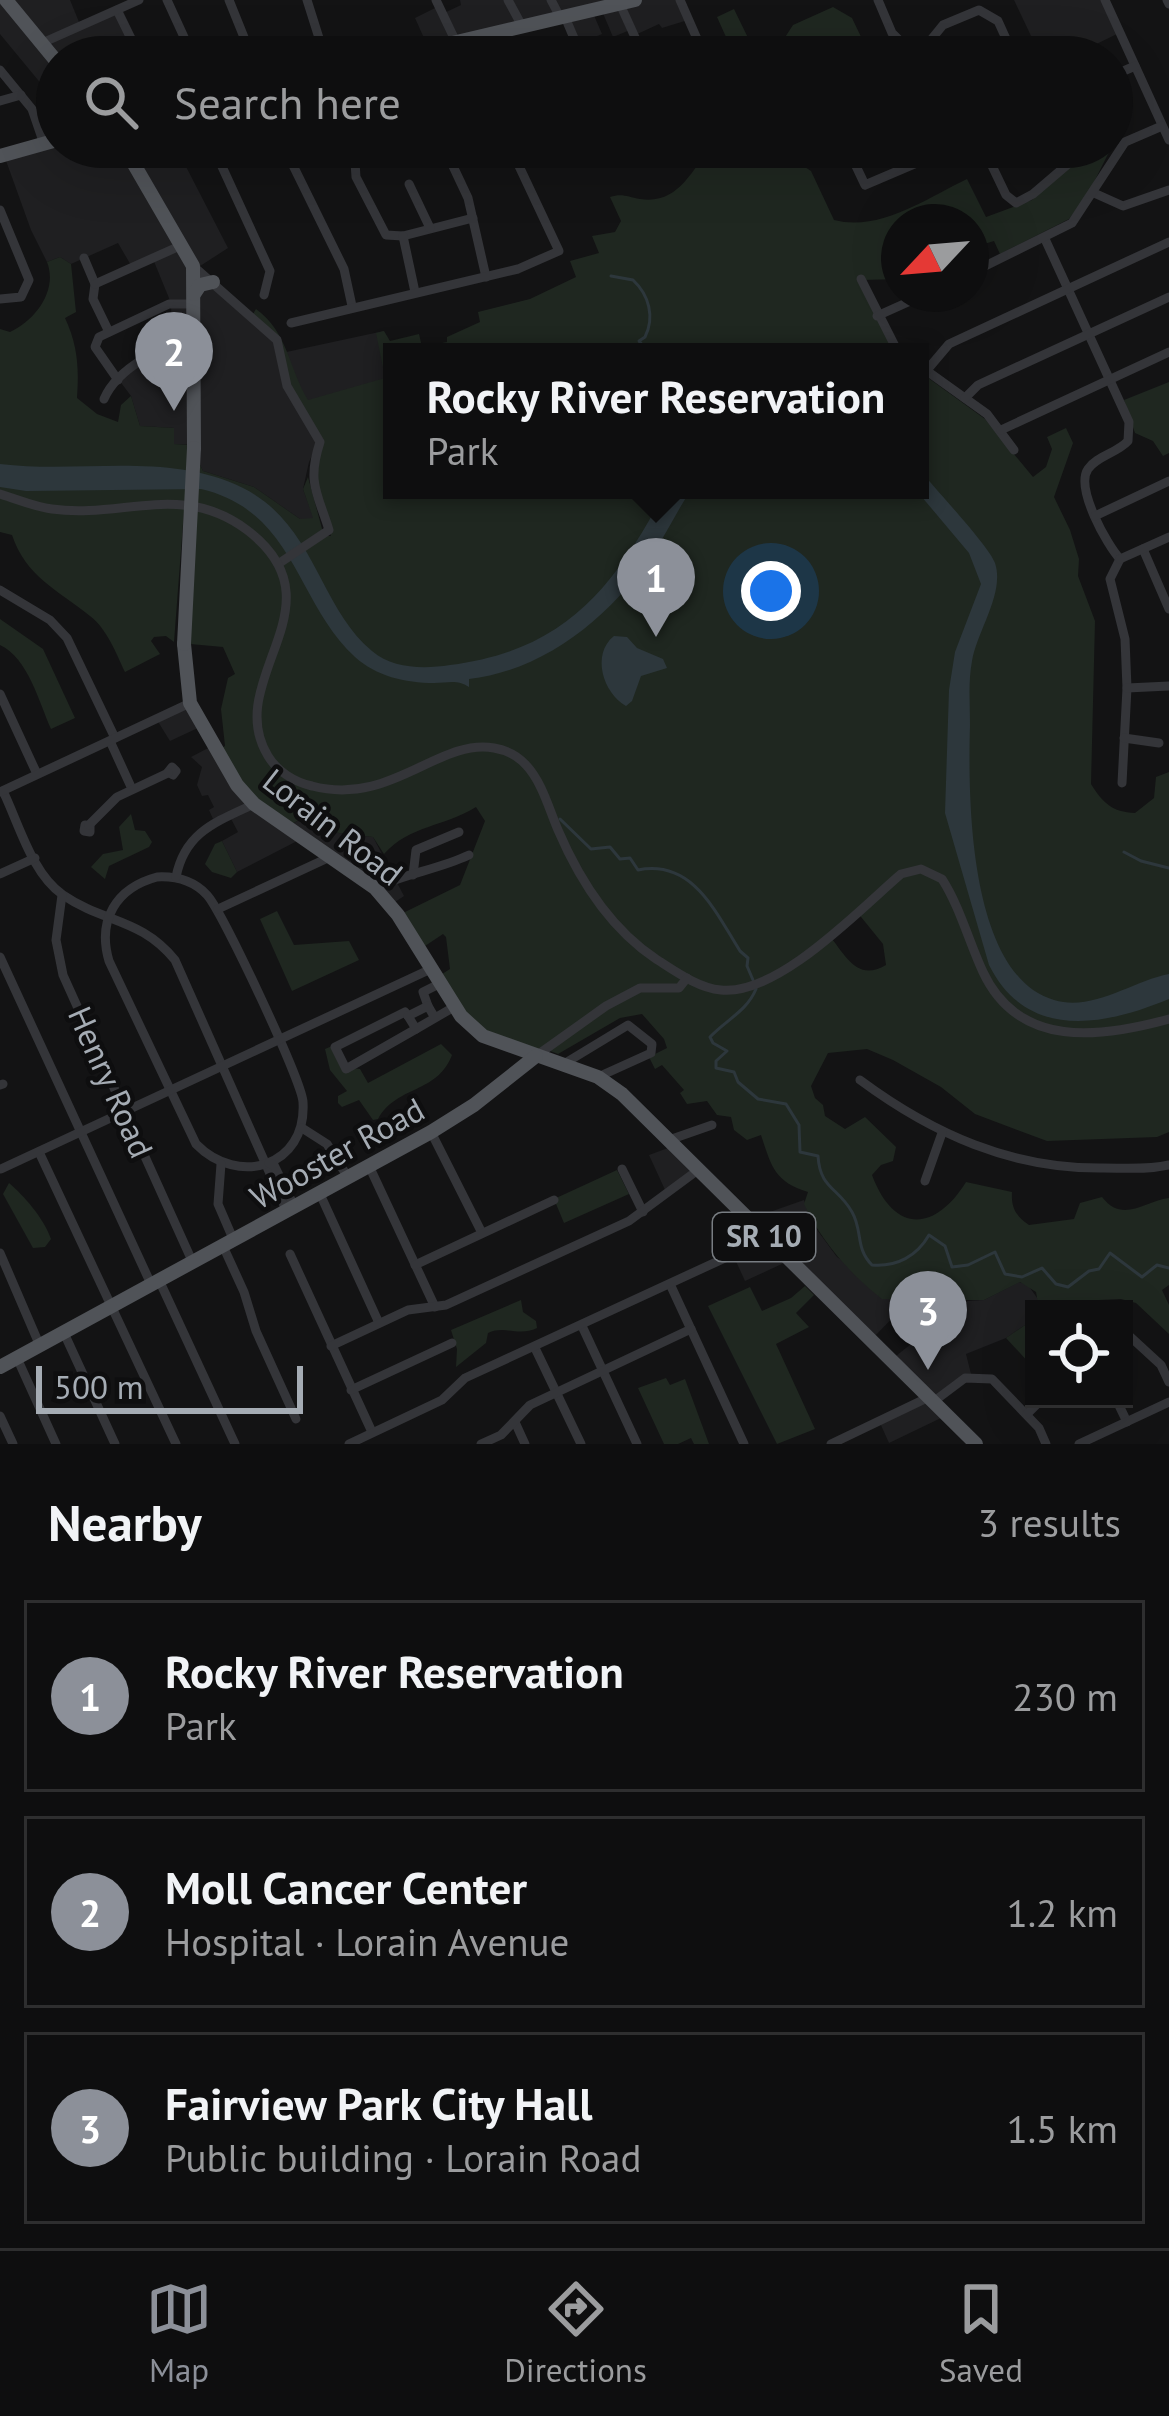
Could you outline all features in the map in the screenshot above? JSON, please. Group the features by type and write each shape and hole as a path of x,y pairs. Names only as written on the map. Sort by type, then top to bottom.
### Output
{"main road":[{"path":"3,1 36,37"},
{"path":"488,36 624,1"},
{"path":"0,156 36,146"},
{"name":"SR 10","path":"136,168 193,266 195,343"},
{"path":"195,299 200,284 213,282"},
{"name":"Lorain Road","path":"195,343 184,644 190,703 223,763 254,803 375,888 433,968 454,1007 483,1036 598,1077 622,1094 976,1444"},
{"name":"Wooster Road","path":"0,1367 370,1168 474,1105 536,1056"}],"street":[{"path":"58,36 139,0"},
{"path":"167,0 183,36"},
{"path":"229,0 244,36"},
{"path":"307,0 318,36"},
{"path":"436,0 456,36"},
{"path":"508,0 522,26"},
{"path":"551,0 572,36"},
{"path":"680,0 696,36"},
{"path":"878,0 896,36"},
{"path":"1105,0 1121,36"},
{"path":"624,1 636,36"},
{"path":"117,10 130,36"},
{"path":"934,36 970,11 987,12 998,21 1003,36"},
{"path":"1133,62 1169,140"},
{"path":"0,70 36,118"},
{"path":"0,101 21,95"},
{"path":"1155,109 1169,103"},
{"path":"1133,139 1162,126"},
{"path":"223,168 270,271 264,295"},
{"path":"294,168 344,269 352,306"},
{"path":"356,168 386,235 403,236 473,218"},
{"path":"454,168 468,198 486,277"},
{"path":"291,323 518,269 559,251 520,168"},
{"path":"857,168 865,184 903,168"},
{"path":"993,168 1006,195 1016,203 1063,168"},
{"path":"989,265 1072,224 1107,168"},
{"path":"409,184 430,228"},
{"path":"1094,194 1124,206 1169,190"},
{"path":"0,210 29,280 14,300 0,299"},
{"path":"403,236 415,292"},
{"path":"1045,239 1130,431 1121,448 1088,470 1085,492 1120,559"},
{"path":"929,362 949,344 1169,242"},
{"path":"95,284 182,245"},
{"path":"84,258 95,284 93,299 109,332"},
{"path":"193,266 277,340 287,386 318,437 312,479 329,530 282,562"},
{"path":"861,279 893,343"},
{"path":"965,398 978,385 1169,297"},
{"path":"118,380 94,346 99,337 170,304 195,299"},
{"path":"878,316 887,312"},
{"path":"104,399 118,380 168,345 195,343"},
{"path":"1001,430 1169,352"},
{"path":"929,372 1001,430 1014,450"},
{"path":"1095,516 1169,481"},
{"path":"0,494 51,509 163,503 199,506 249,531 282,562 286,590 287,611 258,713 260,738 277,767 309,785 347,790 399,780 476,747 511,754 536,778 572,858 609,916 648,953 687,978 726,991 771,977 902,874 921,869 942,879 987,981 1005,1004 1031,1024 1060,1034 1093,1034 1169,1019"},
{"path":"1122,783 1125,639 1110,579 1120,559 1169,537"},
{"path":"1143,549 1169,609"},
{"path":"0,590 50,620 67,638 133,789"},
{"path":"1127,688 1169,686"},
{"path":"0,694 4,716 38,774"},
{"path":"190,703 2,792 35,858 62,895 149,933 175,960 267,1168 291,1210"},
{"path":"1124,738 1159,743"},
{"path":"89,825 108,804 168,773"},
{"path":"176,877 193,837 254,803"},
{"path":"413,874 416,850 459,832"},
{"path":"375,888 469,855"},
{"path":"218,909 330,857"},
{"path":"0,874 35,858"},
{"path":"157,877 176,877 202,890 218,909 302,1091 302,1128 286,1151 268,1163 243,1169 221,1165 196,1144 110,961 105,938 108,914 122,893 157,877"},
{"name":"Henry Road","path":"62,895 58,958 193,1263"},
{"path":"0,957 235,1444"},
{"path":"1,1169 433,968"},
{"name":"Wooster Road","path":"536,1056 640,988 679,988 687,978"},
{"path":"435,1018 423,992 441,983"},
{"path":"408,1016 428,1006"},
{"path":"416,1029 405,1012 335,1047 346,1069 416,1029 454,1007"},
{"path":"562,1065 628,1025 652,1044 651,1053 598,1077"},
{"path":"860,1080 942,1133 1035,1165 1169,1165"},
{"path":"669,1140 712,1125"},
{"path":"302,1128 327,1144 350,1179"},
{"path":"431,1132 482,1233"},
{"path":"925,1181 942,1133"},
{"path":"39,1152 176,1444"},
{"path":"221,1165 218,1204 228,1244 256,1331 296,1419"},
{"path":"370,1168 435,1307"},
{"path":"622,1168 643,1212"},
{"path":"331,1346 408,1310 435,1307 643,1212 698,1169"},
{"path":"320,1194 379,1323"},
{"path":"416,1265 554,1200"},
{"path":"349,1444 442,1400 470,1376 766,1239"},
{"path":"0,1253 40,1346"},
{"path":"290,1254 351,1390 391,1444"},
{"path":"670,1284 744,1444"},
{"path":"582,1326 637,1444"},
{"path":"481,1444 510,1427 530,1405 691,1329"},
{"path":"64,1333 115,1444"},
{"path":"1133,1339 1161,1365 1169,1382"},
{"path":"351,1390 452,1343"},
{"path":"535,1348 581,1444"},
{"path":"17,1358 56,1444"},
{"path":"831,1444 930,1400 956,1382 984,1376 998,1383 1027,1414 1046,1444"},
{"path":"1079,1444 1169,1402"},
{"path":"1027,1414 1033,1408"},
{"path":"1120,1408 1126,1422"},
{"path":"0,1415 12,1443"},
{"path":"510,1427 525,1444"}],"shaded area":[{"path":"5,0 70,0 79,22 120,5 135,36 36,36 36,78 0,34 0,4"},
{"path":"460,0 679,0 688,20 662,28 659,24 633,36 630,30 613,36 602,11 593,13 602,34 597,36 575,36 566,16 498,36 423,36 415,18 437,7 442,14 461,5"},
{"path":"1014,0 1103,0 1119,33 1113,36 1031,36"},
{"path":"833,7 852,18 861,36 786,36 793,25"},
{"path":"734,9 747,36 726,36 717,17"},
{"path":"36,146 36,168 187,168 228,248 197,268 193,445 174,444 174,428 140,426 131,396 119,380 172,342 171,303 153,259 132,267 118,243 71,264 60,257 47,262 4,155"},
{"path":"695,168 806,168 834,220 881,218 881,279 862,280 891,343 442,343 480,322 478,312 530,299 576,277 570,261 599,253 592,236 615,232 621,221 610,197 664,197"},
{"path":"1068,168 1101,168 1069,219 1000,254 994,241 989,243 989,216 1032,200"},
{"path":"967,179 980,204 917,204"},
{"path":"60,257 71,264 76,312 65,318 77,357 77,398 97,414 118,422 121,405 131,396 140,426 174,428 174,444 189,445 174,642 166,636 154,637 151,641 160,654 125,672 96,621 44,582 26,562 12,535 0,532 0,329 10,332 36,312 50,283 47,262"},
{"path":"213,287 274,342 277,354 384,331 383,388 319,441 309,462 303,489 314,519 300,519 254,487 203,471 197,459 201,288"},
{"path":"256,309 282,340 308,400 383,379 383,499 929,499 929,379 985,419 1033,477 1046,467 1052,449 1047,437 1066,428 1073,443 1054,497 1070,530 1079,559 1078,576 1095,621 1091,784 1109,805 1135,813 1154,798 1156,777 1169,772 1169,1132 1157,1137 1047,1141 975,1114 941,1087 867,1049 828,1053 811,1086 825,1116 845,1129 865,1117 896,1147 893,1161 872,1175 881,1194 903,1216 916,1219 941,1210 966,1182 1012,1192 1015,1211 1029,1225 1074,1219 1080,1203 1102,1197 1126,1210 1169,1198 1169,1285 1162,1290 1169,1305 1169,1334 1133,1300 1037,1300 1036,1292 1020,1282 984,1300 939,1300 921,1290 907,1303 882,1299 828,1244 804,1204 808,1192 781,1177 761,1135 747,1140 734,1130 731,1117 717,1115 707,1101 687,1104 680,1093 684,1090 662,1065 655,1069 649,1057 667,1048 642,1014 620,1018 558,1054 545,1049 536,1056 473,1027 439,976 450,969 446,937 443,934 425,946 403,913 460,885 485,821 476,807 405,837 384,854 373,837 339,833 299,820 288,826 252,801 220,749 225,746 221,709 228,678 235,674 223,647 190,644 197,459 203,471 254,487 300,519 313,518 303,489 308,477 324,536 331,536 315,493 321,443 296,403 281,348 253,314","holes":["857,912 883,944 886,965 876,969 853,964 829,935"]},
{"path":"384,331 390,341 419,334 421,343 383,343 383,368 376,333"},
{"path":"1169,382 1169,453 1163,456 1153,441 1135,433 1124,400"},
{"path":"0,464 185,470 243,488 286,522 354,633 389,661 419,667 491,657 556,629 606,584 661,499 686,499 640,571 600,615 552,651 526,664 469,679 469,687 456,682 402,680 363,664 335,635 275,538 232,500 201,489 26,491 0,487"},
{"path":"929,481 983,544 997,575 971,669 970,794 979,880 1004,956 1026,984 1054,1000 1098,999 1169,974 1169,999 1119,1016 1069,1021 1024,1006 989,965 945,813 949,690 955,652 981,584 969,553 924,499 929,499"},
{"path":"0,619 43,649 75,718 51,729 25,670 0,645"},
{"path":"614,636 627,637 637,648 663,659 667,668 641,676 626,706 611,692 603,673 603,653"},
{"path":"188,706 200,727 170,741 157,720"},
{"path":"212,746 301,839 237,872 222,841 238,832 228,813 213,819 209,810 214,807 197,785 202,767 191,757"},
{"path":"131,814 135,830 145,831 152,842 109,866 105,879 91,867 103,854 123,850 119,827"},
{"path":"299,820 339,833 373,837 404,896 395,902 292,824"},
{"path":"222,841 237,872 231,878 212,872 205,864 215,844"},
{"path":"277,911 294,945 349,941 359,960 292,991 260,919"},
{"path":"441,1044 452,1055 445,1068 395,1100 378,1119 373,1120 359,1100 342,1107 338,1103 338,1096 347,1091 330,1070 325,1049 332,1046 352,1068 360,1069 368,1083"},
{"path":"668,1148 691,1172 666,1192 649,1155"},
{"path":"617,1170 629,1194 564,1223 554,1199"},
{"path":"9,1183 43,1223 51,1239 45,1247 33,1248 3,1194"},
{"path":"804,1200 812,1223 837,1257 907,1303 873,1338 753,1218"},
{"path":"743,1221 759,1238 728,1254 717,1232"},
{"path":"763,1244 784,1263 745,1281 734,1257"},
{"path":"1019,1282 1028,1285 1039,1300 1025,1300 1025,1325 966,1354 971,1374 954,1381 932,1400 891,1360 951,1312 951,1302 984,1300"},
{"path":"805,1286 814,1295 796,1313 809,1327 776,1344 815,1429 777,1444 708,1306 750,1287 762,1311"},
{"path":"521,1300 523,1312 536,1321 537,1328 488,1333 486,1343 456,1367 451,1330"},
{"path":"1025,1325 1025,1359 1006,1338"},
{"path":"666,1378 670,1385 685,1379 709,1444 694,1444 691,1438 664,1444 638,1388"},
{"path":"925,1402 941,1418 889,1443 880,1423"}],"waterway":[{"path":"611,276 633,280 646,299 650,322 641,343"},
{"path":"560,819 591,849 610,847 620,859 630,858 638,870 657,869 688,881 748,958 753,980"},
{"path":"1124,852 1169,868"},
{"path":"756,989 742,1009 710,1037 727,1051 716,1061 716,1068 734,1072 738,1082 758,1099 786,1104 799,1125 800,1152 818,1156 826,1182 852,1212 863,1252 872,1265 905,1259 929,1235 945,1246 952,1267 995,1252 1005,1274 1022,1277 1042,1268 1056,1284 1068,1287 1099,1269 1110,1253 1142,1277 1157,1265 1169,1268"}],"place":[{"name":"Moll Cancer Center","path":"174,411"},
{"name":"Rocky River Reservation","path":"656,637"},
{"name":"Fairview Park City Hall","path":"928,1370"}]}
